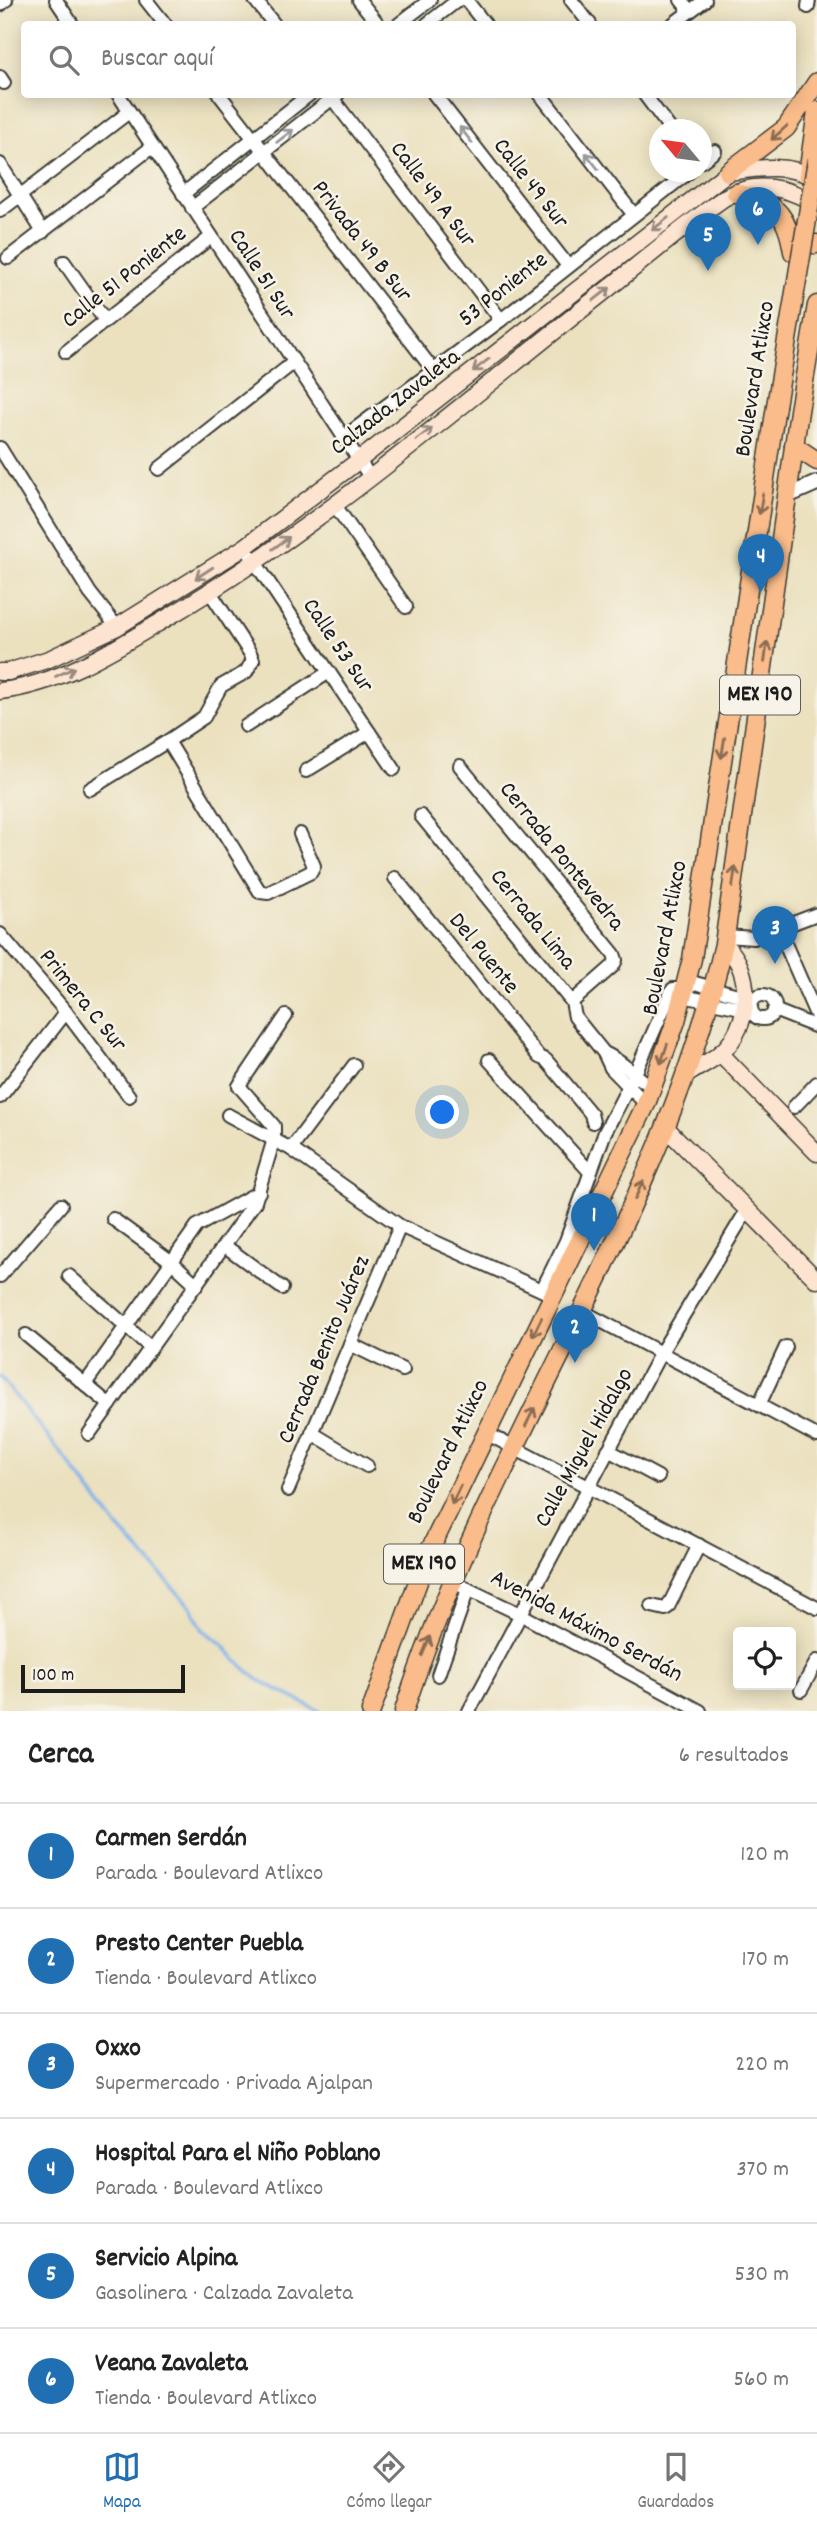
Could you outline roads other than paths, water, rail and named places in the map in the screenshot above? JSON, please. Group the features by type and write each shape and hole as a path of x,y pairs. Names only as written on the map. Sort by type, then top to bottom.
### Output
{"main road":[{"path":"728,172 786,128 817,82"},
{"path":"770,448 767,420 793,252 811,201 817,111"},
{"name":"Calzada Zavaleta","path":"0,672 49,660 117,627 245,547 728,172 763,167 814,171"},
{"name":"Boulevard Atlixco","path":"373,1705 428,1554 486,1433 557,1271 649,1095 676,1021 692,959 814,171"},
{"name":"Calzada Zavaleta","path":"0,691 36,684 58,676 128,641 256,562 370,477 724,198 753,188 770,187 786,190 811,201"},
{"path":"736,193 760,200 779,211 786,222 793,252"},
{"path":"793,252 807,244 817,244"},
{"name":"Boulevard Atlixco","path":"404,1711 422,1655 460,1586 482,1513 582,1311 666,1128 688,1074 712,995 725,940 799,411 817,305"},
{"path":"817,365 808,414 794,446 817,461"},
{"path":"688,1074 720,1053 735,1033 748,1004 738,960 725,940"},
{"path":"720,1053 817,1153"},
{"path":"666,1128 816,1278"}],"street":[{"path":"0,5 6,0"},
{"path":"56,0 70,21"},
{"path":"146,0 163,21"},
{"path":"255,0 272,21"},
{"path":"359,0 376,21"},
{"path":"403,21 430,0"},
{"path":"431,21 458,0"},
{"path":"466,0 483,21"},
{"path":"571,0 588,21"},
{"path":"681,0 690,11"},
{"path":"677,21 705,0"},
{"name":"Calle 51 Sur","path":"120,98 370,477"},
{"name":"Privada 49 B Sur","path":"222,98 434,371"},
{"path":"183,194 305,98"},
{"path":"192,208 331,98"},
{"name":"Calle 49 A Sur","path":"334,98 501,320"},
{"name":"Calle 49 Sur","path":"437,98 568,267"},
{"path":"543,98 634,215"},
{"path":"647,98 663,119"},
{"path":"0,211 129,112"},
{"path":"8,258 152,147"},
{"path":"0,164 43,232"},
{"name":"53 Poniente","path":"344,438 501,320 676,182"},
{"name":"Calle 51 Poniente","path":"66,352 211,237"},
{"path":"64,262 104,320"},
{"path":"159,469 293,363"},
{"path":"0,448 5,467 90,593 117,627"},
{"path":"788,496 817,482"},
{"path":"334,504 406,607"},
{"name":"Calle 53 Sur","path":"245,547 394,769"},
{"path":"90,789 204,717 221,686 246,672 253,660 250,653 211,592"},
{"path":"246,726 329,672"},
{"path":"306,772 369,732"},
{"path":"167,741 260,892 268,893 311,872 314,866 300,834"},
{"name":"Cerrada Pontevedra","path":"460,766 614,954 616,960 613,966 572,1002"},
{"name":"Cerrada Lima","path":"421,816 572,1002 575,1017 604,1054 611,1068 649,1095"},
{"name":"Del Puente","path":"395,877 539,1057 541,1065 585,1119 605,1132"},
{"path":"725,940 754,938 817,914"},
{"name":"Primera C Sur","path":"0,934 66,1012 129,1096"},
{"path":"783,939 817,1017"},
{"path":"557,1271 605,1132 632,1081 671,992 684,989 692,998 712,995 748,1004 755,1017 762,1019 770,1017 774,1010 774,1002 768,996 760,994 748,1004"},
{"path":"774,1010 817,1027"},
{"path":"0,1097 66,1012"},
{"path":"89,1434 197,1285 260,1192 274,1139 273,1123 239,1086 286,1016"},
{"path":"489,1060 590,1172"},
{"path":"291,1149 355,1065"},
{"name":"Cerrada Lima","path":"632,1081 649,1095"},
{"path":"794,1107 817,1083"},
{"path":"228,1115 291,1149 400,1226 547,1292"},
{"path":"85,1384 197,1226 260,1192"},
{"path":"0,1276 61,1205"},
{"name":"Calle Miguel Hidalgo","path":"469,1711 660,1354 747,1210"},
{"path":"113,1219 172,1262 197,1285"},
{"name":"Cerrada Benito Juárez","path":"288,1490 400,1226"},
{"path":"225,1245 282,1288"},
{"path":"69,1276 151,1348"},
{"path":"582,1311 817,1436"},
{"path":"26,1335 110,1405"},
{"path":"350,1344 403,1370"},
{"path":"759,1405 786,1347"},
{"path":"312,1433 368,1466"},
{"path":"486,1433 817,1608"},
{"path":"608,1450 658,1477"},
{"path":"652,1606 665,1609 668,1607 699,1545"},
{"path":"438,1675 460,1586"},
{"name":"Avenida Máximo Serdán","path":"460,1586 520,1614 675,1705 700,1711"},
{"path":"801,1690 817,1661"}],"waterway":[{"path":"0,1377 115,1524 191,1607 203,1630 222,1644 257,1679 319,1711"}],"place":[{"name":"Veana Zavaleta","path":"758,245"},
{"name":"Servicio Alpina","path":"708,271"},
{"name":"Hospital Para el Niño Poblano","path":"761,592"},
{"name":"Oxxo","path":"775,964"},
{"name":"Carmen Serdán","path":"594,1251"},
{"name":"Presto Center Puebla","path":"575,1363"}]}
